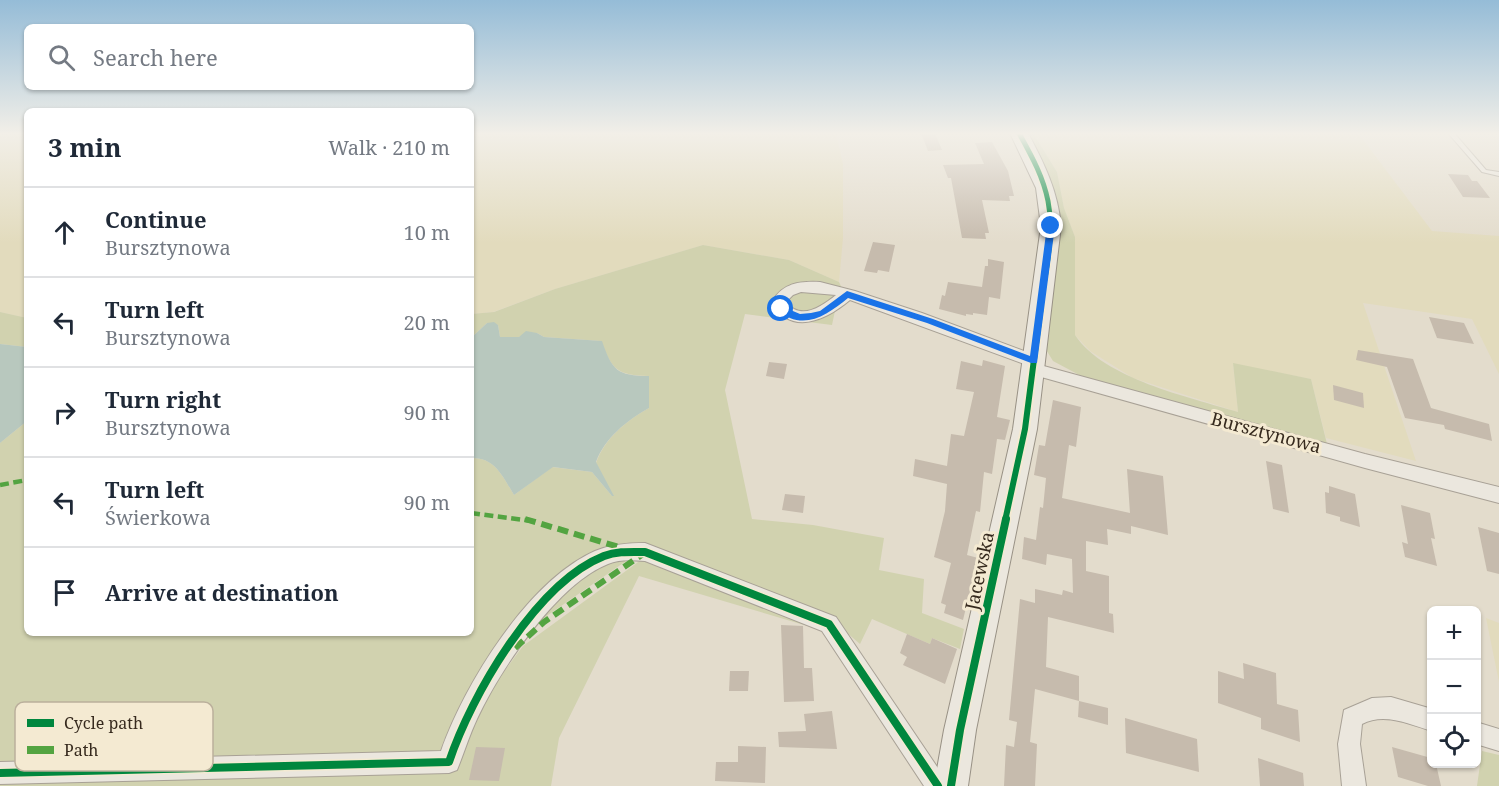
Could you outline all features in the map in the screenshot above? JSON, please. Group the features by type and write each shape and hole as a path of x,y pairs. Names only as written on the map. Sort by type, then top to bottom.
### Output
{"street":[{"name":"Jacewska","path":"951,786 960,730 1025,429 1051,226 1051,207 1045,183 1038,170"},
{"name":"Bursztynowa","path":"847,294 930,321 1034,365 1365,461 1499,495"},
{"path":"213,768 449,762 455,737 488,679 545,600 578,570 600,558 619,552 645,552 829,624 938,786"},
{"path":"1354,786 1349,744 1352,718 1366,708 1390,706 1427,719"},
{"path":"1481,735 1499,740"},
{"path":"0,773 82,771"}],"lane":[{"path":"1483,170 1499,174"}],"shaded area":[{"path":"0,170 24,170 24,317 0,312"},
{"path":"474,170 843,170 843,238 839,282 789,260 703,245 555,289 493,312 474,314"},
{"path":"1056,170 1386,170 1432,231 1499,236 1499,374 1472,319 1363,303 1416,461 1326,438 1311,379 1233,364 1238,412 1133,378 1090,351 1075,335 1075,237 1064,208"},
{"path":"494,322 498,325 500,337 519,337 526,331 544,337 602,341 609,359 617,369 630,375 649,376 649,408 617,431 605,445 596,462 614,496 592,472 553,467 514,495 497,469 486,461 474,458 474,335 487,323"},
{"path":"0,344 24,347 24,423 0,443"},
{"path":"1486,618 1499,623 1499,682"}],"green space":[{"path":"1040,170 1056,170 1064,208 1075,237 1075,335 1088,350 1126,375 1173,393 1238,412 1233,363 1311,379 1327,444 1083,377 1053,361 1045,348"},
{"path":"703,245 789,260 839,282 847,299 836,306 832,325 745,314 725,390 752,519 813,525 884,538 879,570 924,579 922,613 964,629 960,649 932,638 930,644 872,619 860,644 832,620 644,548 572,567 478,679 444,740 464,739 491,689 523,646 645,557 821,630 639,576 559,738 551,786 0,786 0,443 24,423 24,636 474,636 474,458 486,461 497,469 514,495 552,467 592,472 612,496 596,463 605,446 617,431 649,408 649,376 630,374 617,369 609,359 601,341 544,337 537,333 519,337 500,337 498,325 487,323 474,335 474,314 494,312 555,289"},
{"path":"0,312 24,317 24,347 0,344"},
{"path":"632,557 548,615 526,634 546,607 596,565"},
{"path":"1482,751 1499,755 1499,786 1477,786"}],"building":[{"path":"945,170 1007,170 1014,196 1009,196 1010,201 982,200 989,233 985,233 986,239 962,238 951,178 948,178"},
{"path":"1448,174 1468,175 1472,181 1477,181 1490,198 1463,197"},
{"path":"873,242 895,245 889,272 864,271"},
{"path":"988,259 1004,262 1000,299 989,297 987,315 973,313 973,315 966,314 966,316 939,309 948,282 982,287"},
{"path":"1429,317 1464,323 1474,344 1437,338"},
{"path":"1358,350 1413,359 1431,408 1489,424 1492,441 1445,429 1444,425 1405,418 1387,367 1356,360"},
{"path":"983,360 1005,366 997,417 1010,420 1005,440 997,439 992,474 984,472 980,512 976,511 967,555 978,558 963,620 944,613 946,605 941,603 951,563 934,557 945,511 947,484 913,476 915,459 947,466 951,434 964,436 974,392 956,389 961,361 982,366"},
{"path":"769,362 787,364 784,379 766,376"},
{"path":"1333,385 1363,393 1364,408 1334,400"},
{"path":"1053,400 1081,407 1076,447 1069,445 1062,498 1130,513 1127,469 1163,476 1168,535 1131,526 1131,534 1107,529 1108,545 1086,541 1086,571 1109,576 1109,613 1113,614 1114,633 1048,617 1046,667 1079,676 1079,701 1035,689 1030,742 1037,744 1035,786 1004,786 1006,745 1014,747 1017,722 1009,720 1020,599 1035,603 1035,589 1062,595 1063,590 1073,593 1072,559 1047,554 1046,565 1022,559 1024,537 1036,540 1040,507 1043,508 1046,478 1034,475 1039,445 1045,446"},
{"path":"1266,461 1282,465 1289,513 1273,509"},
{"path":"1329,486 1355,494 1360,527 1340,521 1340,517 1326,513 1325,492 1329,493"},
{"path":"785,494 805,496 803,513 782,510"},
{"path":"1401,505 1430,513 1435,539 1431,538 1437,566 1405,557 1402,542 1408,544"},
{"path":"1478,527 1499,533 1499,574 1487,571"},
{"path":"781,625 803,626 804,668 812,668 814,701 784,702"},
{"path":"907,634 930,644 932,638 957,649 945,684 903,665 907,657 900,653"},
{"path":"1243,663 1276,673 1277,704 1298,710 1300,742 1261,729 1261,718 1218,703 1218,671 1244,679"},
{"path":"730,671 749,671 748,691 729,691"},
{"path":"1079,701 1108,708 1108,725 1078,717"},
{"path":"832,711 837,749 779,747 778,732 806,731 804,714"},
{"path":"1125,718 1197,739 1199,772 1126,753"},
{"path":"738,746 766,747 765,783 715,781 716,762 738,762"},
{"path":"476,747 505,748 499,781 469,780"},
{"path":"1392,747 1427,757 1427,768 1437,768 1441,786 1428,786 1398,777"},
{"path":"1258,758 1303,773 1304,786 1260,786"}],"marked path":[{"path":"0,485 24,481"},
{"path":"474,513 530,520 622,548"},
{"path":"515,648 544,622 643,554"}],"cycle path":[{"path":"951,786 960,730 1025,429 1051,226 1048,200 1038,170"},
{"path":"213,768 449,762 457,737 488,678 530,618 554,592 577,571 600,558 616,553 645,552 829,624 938,786"},
{"path":"0,773 82,771"}],"route":[{"path":"781,309 799,317 811,316 823,313 847,294 930,321 1034,361 1051,226"}]}
